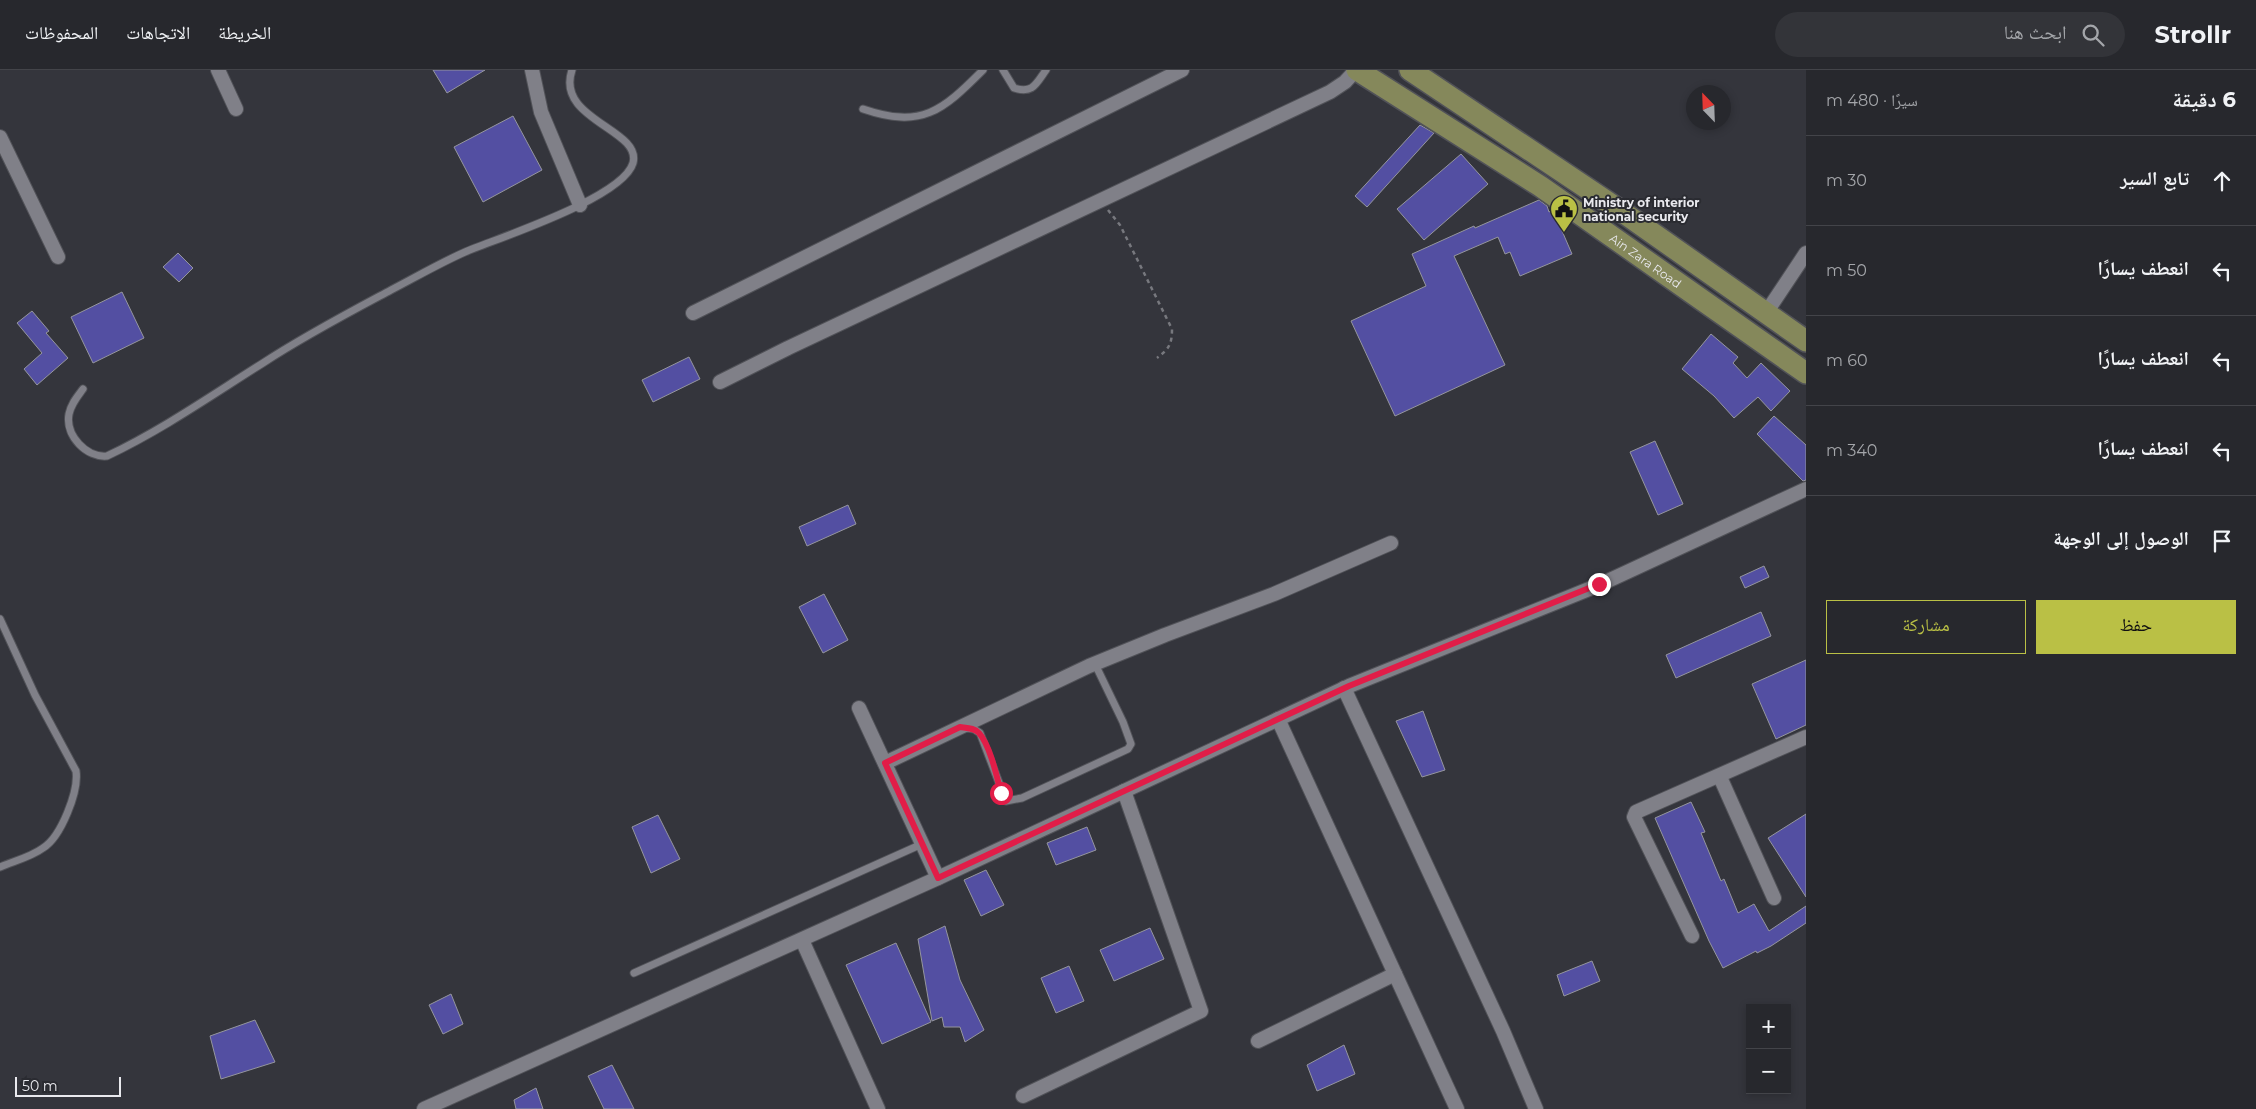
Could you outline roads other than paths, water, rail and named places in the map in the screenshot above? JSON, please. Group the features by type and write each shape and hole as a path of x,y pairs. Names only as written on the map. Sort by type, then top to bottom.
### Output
{"main road":[{"name":"Ain Zara Road","path":"1357,70 1540,186 1806,373"},
{"name":"Ain Zara Road","path":"1410,70 1624,212 1806,341"}],"street":[{"path":"218,70 236,109"},
{"path":"532,70 544,120 580,205"},
{"path":"693,313 1182,70"},
{"path":"720,382 788,348 1330,92 1345,82 1357,70"},
{"path":"0,137 58,257"},
{"path":"1766,313 1806,253"},
{"path":"424,1109 938,878 1344,688 1599,584 1806,490"},
{"path":"885,763 1095,664 1165,635 1274,594 1391,543"},
{"path":"1344,688 1499,1022 1536,1109"},
{"path":"859,708 938,878"},
{"path":"1278,719 1457,1109"},
{"path":"1692,936 1634,818 1636,812 1806,736"},
{"path":"1720,776 1774,898"},
{"path":"1023,1096 1201,1011 1124,791"},
{"path":"802,940 878,1109"},
{"path":"1258,1041 1395,974"}],"lane":[{"path":"83,389 74,401 68,415 70,430 78,443 89,453 107,456 198,404 288,347 353,310 462,253 547,221 580,205 622,177 630,169 633,156 628,145 577,104 570,89 572,70"},
{"path":"863,108 895,118 914,118 954,99 983,70"},
{"path":"1003,70 1014,88 1024,91 1032,89 1046,70"},
{"path":"0,619 35,695 76,772 78,781 58,833 50,843 43,849 0,867"},
{"path":"960,727 974,729 980,733 1006,801 1022,798 1121,753 1128,749 1131,744 1123,722 1095,664"},
{"path":"634,973 922,844"}],"place":[{"name":"Ministry of interior national security","path":"1564,233"}]}
